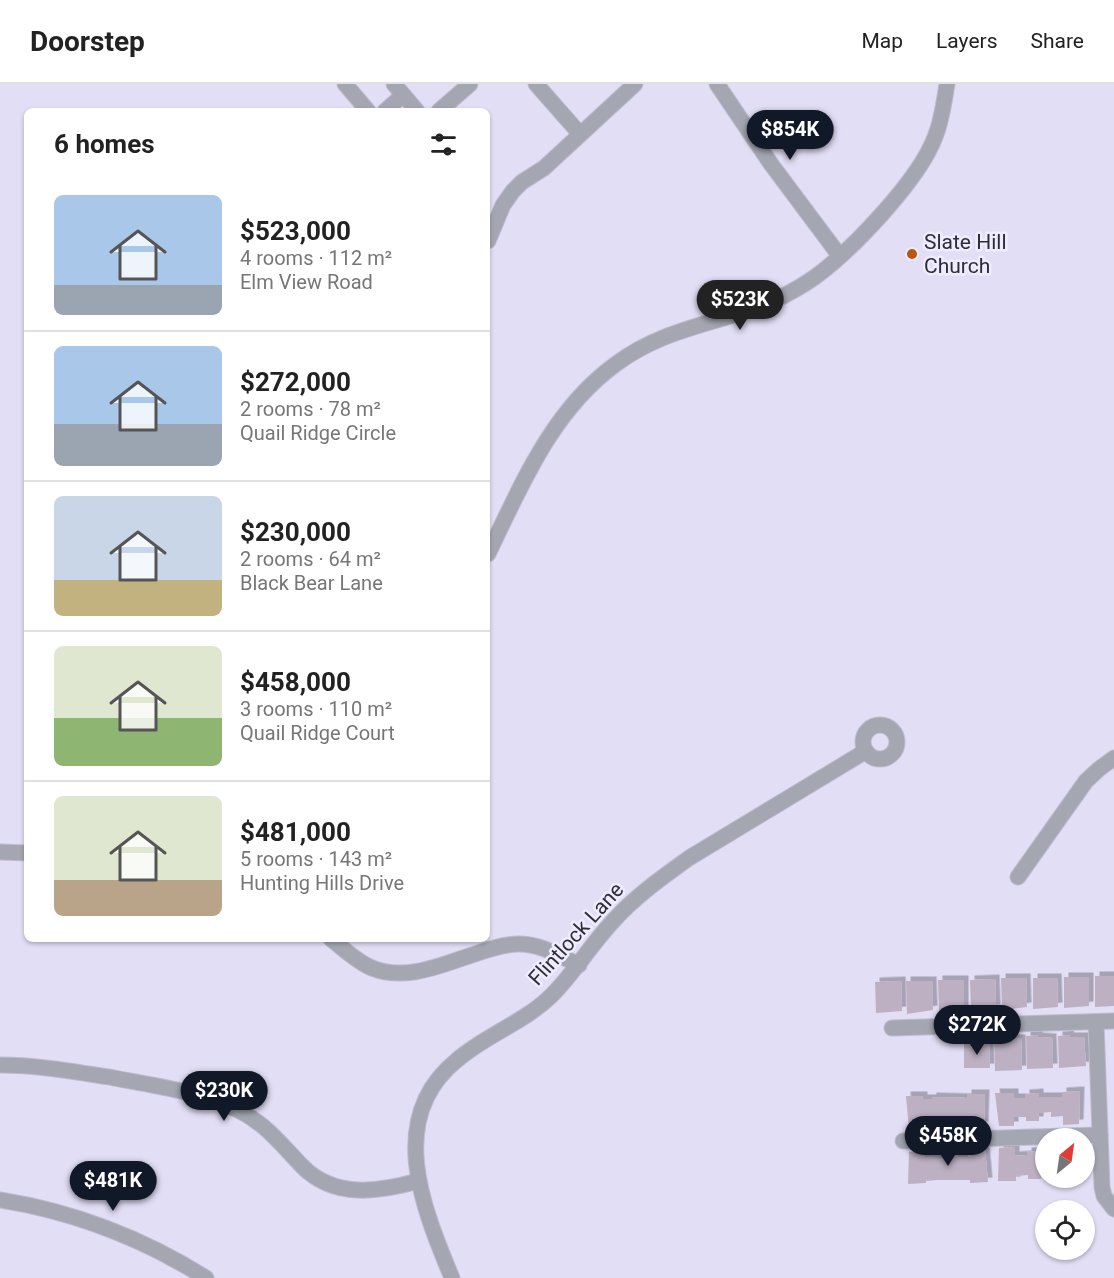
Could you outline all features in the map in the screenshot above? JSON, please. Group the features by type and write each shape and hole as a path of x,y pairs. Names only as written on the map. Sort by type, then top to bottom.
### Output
{"street":[{"path":"345,84 365,108"},
{"path":"442,108 470,84"},
{"path":"536,84 580,134"},
{"path":"490,236 502,205 513,191 522,182 544,168 635,84"},
{"path":"717,84 771,164 839,255"},
{"path":"490,550 519,489 545,443 568,410 596,380 633,352 666,335 751,310 798,289 816,276 887,208 926,157 939,126 947,84"},
{"path":"387,108 399,90 414,108"},
{"name":"Flintlock Lane","path":"452,1278 425,1209 418,1181 415,1151 420,1115 443,1074 456,1060 549,998 579,965 614,920 634,899 661,878 689,858 866,751"},
{"path":"1018,877 1086,781 1114,759"},
{"path":"0,852 24,853"},
{"path":"335,942 360,961 386,972 400,974 420,971 502,945 519,944 548,949 579,965"},
{"path":"892,1028 1114,1021"},
{"path":"1096,1023 1102,1187 1104,1196 1114,1209"},
{"path":"0,1065 48,1068 129,1081 191,1094 226,1105 260,1123 276,1137 303,1168 314,1176 340,1188 366,1191 418,1181"},
{"path":"903,1141 1100,1135"},
{"path":"0,1200 50,1210 117,1231 150,1246 206,1278"}],"building":[{"path":"1095,976 1114,976 1114,1006 1095,1007"},
{"path":"1064,977 1089,977 1089,1006 1064,1008"},
{"path":"1001,978 1026,978 1027,1007 1002,1010"},
{"path":"1033,978 1057,978 1058,1007 1033,1009"},
{"path":"995,979 996,1009 971,1012 970,980"},
{"path":"938,980 964,980 964,1010 939,1013"},
{"path":"901,981 902,1011 876,1013 875,982"},
{"path":"906,981 932,981 933,1010 907,1014"},
{"path":"1038,1035 1038,1037 1052,1038 1053,1068 1027,1069 1026,1036"},
{"path":"1069,1035 1070,1037 1084,1037 1086,1066 1059,1068 1058,1036"},
{"path":"994,1038 1021,1039 1022,1070 995,1071"},
{"path":"964,1042 989,1044 990,1068 964,1068"},
{"path":"1080,1091 1079,1124 1063,1125 1063,1116 1051,1117 1051,1112 1039,1113 1039,1121 1026,1121 1026,1117 1014,1117 1014,1126 999,1126 995,1093 1014,1093 1014,1098 1025,1098 1025,1094 1039,1093 1039,1097 1062,1097 1062,1092"},
{"path":"967,1094 985,1094 984,1126 969,1127 968,1121 941,1123 941,1119 934,1119 934,1122 924,1122 924,1128 909,1129 906,1096 923,1096 923,1099 967,1098"},
{"path":"1015,1147 1015,1156 1035,1151 1035,1179 1028,1179 1028,1175 1016,1176 1016,1181 998,1181 999,1148"},
{"path":"985,1149 988,1182 936,1180 908,1184 909,1152 925,1151 925,1157 935,1158 942,1158 942,1154 958,1153 958,1157 969,1157 968,1150"}],"place":[{"name":"Slate Hill Church","path":"912,254"}]}
